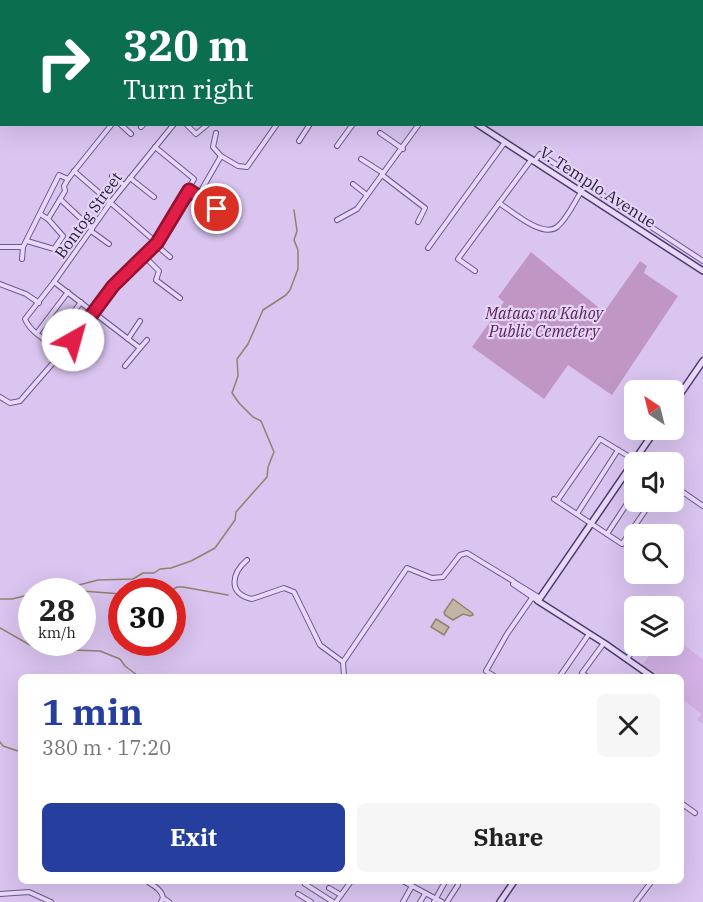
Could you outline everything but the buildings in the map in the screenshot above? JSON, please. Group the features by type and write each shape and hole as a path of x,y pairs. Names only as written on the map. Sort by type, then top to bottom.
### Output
{"street":[{"path":"48,219 65,191 64,186 68,179 110,126"},
{"path":"122,126 130,134"},
{"name":"Bontog Street","path":"37,333 26,323 25,319 39,303 110,203 172,126"},
{"path":"188,126 196,134 206,126"},
{"path":"216,134 213,147 221,156 238,166 247,167 276,126"},
{"path":"299,141 309,126"},
{"path":"337,146 352,126"},
{"path":"337,219 357,209 418,126"},
{"name":"V. Templo Avenue","path":"480,126 703,272"},
{"path":"380,133 403,149"},
{"path":"428,248 505,142"},
{"path":"0,397 10,403 20,401 63,352 113,286 156,243 189,190 194,178 155,147"},
{"path":"475,270 458,259 499,203 540,154 703,261"},
{"path":"198,196 221,156"},
{"path":"360,159 383,174 425,208 418,222"},
{"path":"74,171 170,257"},
{"path":"22,259 23,247 59,175 68,179"},
{"path":"111,176 124,185"},
{"path":"130,178 154,197"},
{"path":"353,184 367,195"},
{"path":"189,190 223,215"},
{"path":"499,203 541,230 550,230 559,225 581,192"},
{"path":"60,199 109,244"},
{"path":"27,241 54,249 63,235 40,214"},
{"path":"0,247 23,247"},
{"path":"144,256 159,271 156,280 180,298"},
{"path":"54,282 140,348"},
{"path":"0,284 26,294 39,303"},
{"path":"63,352 37,333 68,292"},
{"path":"51,343 81,302"},
{"path":"128,339 140,321"},
{"path":"125,366 147,340"},
{"path":"684,388 703,360"},
{"path":"624,454 605,441 599,440 555,500 620,543 623,543 644,512"},
{"path":"577,514 618,450"},
{"path":"539,600 624,478"},
{"path":"684,493 703,506"},
{"path":"607,534 624,508"},
{"path":"344,674 343,662 407,568 432,578 443,577 460,555 467,553 508,579 532,598 539,600"},
{"path":"247,560 234,574 238,590 247,598 252,599 284,588 294,592 320,645 343,662"},
{"path":"513,583 648,674"},
{"path":"491,674 486,671 507,634 532,598"},
{"path":"561,674 589,634"},
{"path":"583,674 604,643"},
{"path":"684,805 695,813"},
{"path":"150,884 162,894 162,900 169,902"},
{"path":"305,884 343,902"},
{"path":"337,899 349,884"},
{"path":"408,884 435,901 442,902"},
{"path":"435,901 444,884"},
{"path":"500,902 512,884"},
{"path":"636,902 649,884"},
{"path":"447,902 458,885"},
{"path":"403,902 411,886"},
{"path":"329,888 337,899"},
{"path":"0,894 29,892 51,902"},
{"path":"298,894 311,902"},
{"path":"420,902 425,894"}],"shaded area":[{"path":"453,599 473,615 463,614 453,620 445,615 444,612"},
{"path":"436,619 449,627 444,635 431,627"},
{"path":"684,645 703,660 703,724 697,720 701,714 684,700 684,674 652,674 642,666 649,656 684,656"}],"green space":[{"name":"Mataas na Kahoy Public Cemetery","path":"531,252 604,312 640,261 647,266 644,273 678,296 612,395 568,365 544,399 472,347 504,302 498,297"}],"waterway":[{"path":"96,581 133,579 143,573 154,573 160,569 191,561 215,548 235,520 236,512 267,477 274,452 261,421 253,417 232,393 238,376 237,359 248,344 263,310 286,295 298,269 298,250 294,240 297,231 294,210"},
{"path":"186,588 228,595"},
{"path":"96,592 108,593"},
{"path":"0,599 18,598"},
{"path":"0,628 30,645 42,648 60,646 72,650 100,651 120,659 136,674"},
{"path":"0,742 3,746 18,751"}],"route":[{"path":"73,340 113,286 157,243 189,190 217,209"}]}
